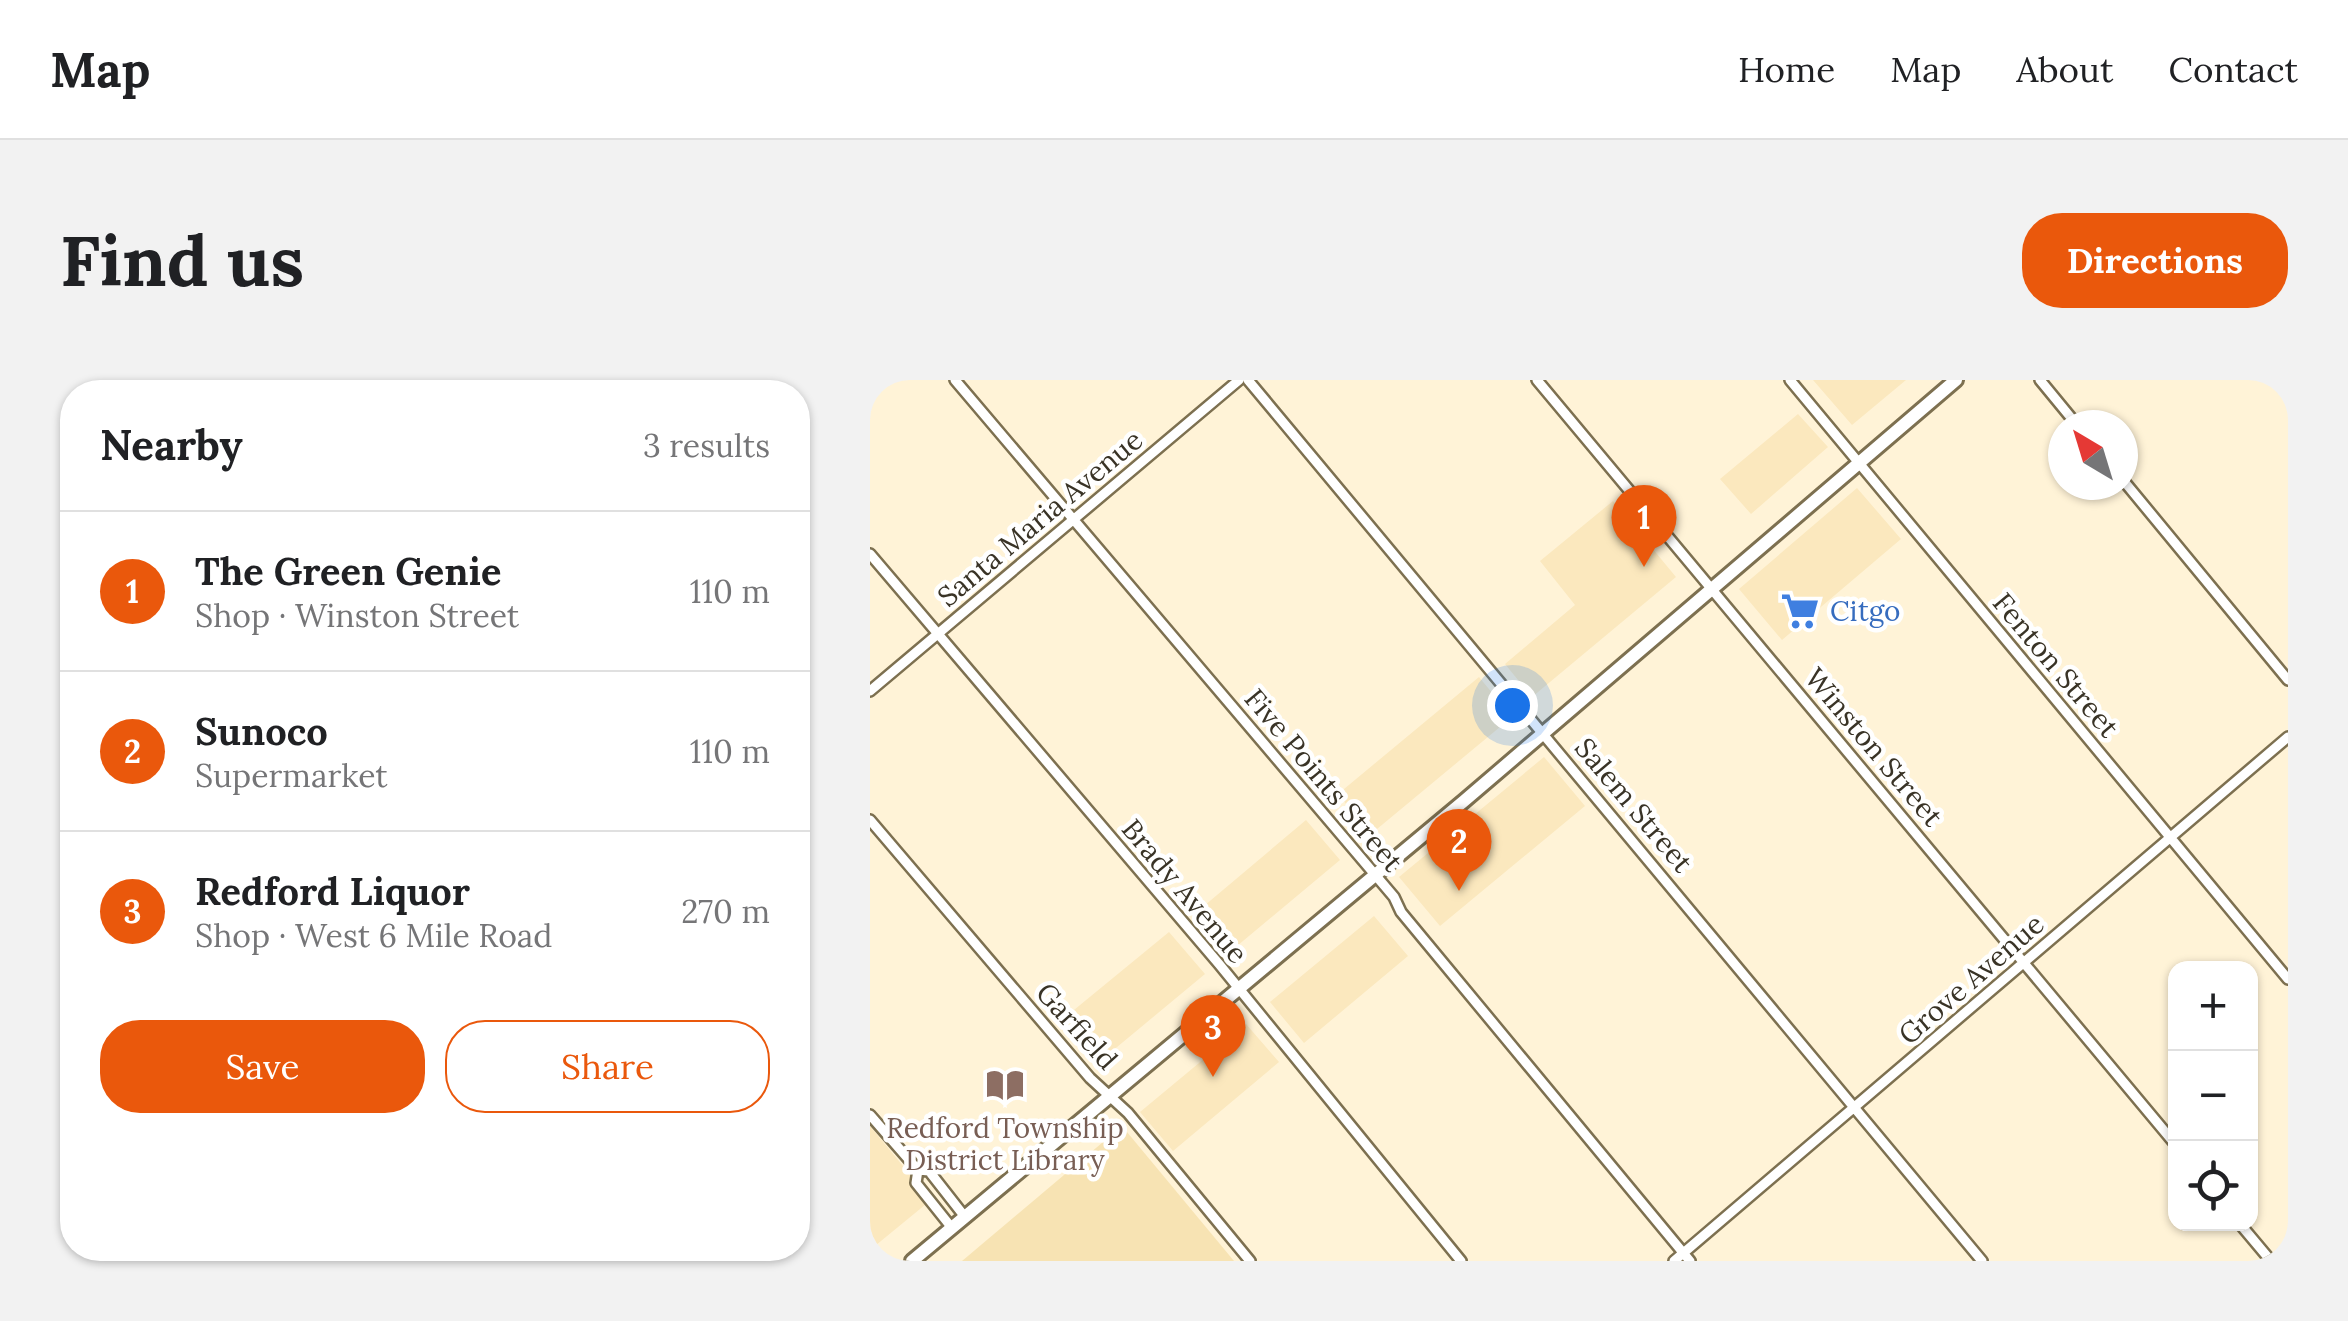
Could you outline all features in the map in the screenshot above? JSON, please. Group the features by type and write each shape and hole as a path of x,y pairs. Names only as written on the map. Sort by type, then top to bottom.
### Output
{"main road":[{"path":"912,1261 1956,380"}],"street":[{"name":"Five Points Street","path":"955,380 1374,874 1687,1257"},
{"name":"Santa Maria Avenue","path":"870,690 1239,380"},
{"name":"Salem Street","path":"1248,380 1982,1261"},
{"name":"Winston Street","path":"1537,380 2173,1141"},
{"name":"Fenton Street","path":"1790,380 2288,980"},
{"path":"2040,380 2065,410"},
{"path":"2138,498 2288,680"},
{"name":"Brady Avenue","path":"870,554 1237,988 1461,1261"},
{"name":"Grove Avenue","path":"1674,1261 1687,1257 2288,738"},
{"name":"Garfield","path":"870,820 1250,1261"},
{"path":"870,1116 918,1170 929,1171 964,1217"},
{"path":"918,1170 916,1184 952,1228"},
{"path":"2246,1231 2271,1261"}],"shaded area":[{"path":"1813,380 1906,380 1852,425"},
{"path":"1798,414 1828,447 1751,514 1720,479"},
{"path":"1857,488 1901,539 1782,640 1739,589"},
{"path":"1613,501 1676,577 1532,697 1505,664 1575,605 1540,561"},
{"path":"1479,677 1512,717 1371,834 1338,794"},
{"path":"1544,757 1585,806 1440,926 1399,877"},
{"path":"1306,820 1340,860 1231,951 1198,911"},
{"path":"1374,916 1408,956 1304,1043 1270,1002"},
{"path":"1169,932 1205,974 1099,1062 1063,1019"},
{"path":"1246,1024 1279,1062 1173,1151 1140,1112"},
{"path":"870,1126 931,1200 870,1250"},
{"path":"1122,1126 1234,1261 962,1261"}],"place":[{"name":"The Green Genie","path":"1644,567"},
{"name":"Citgo","path":"1800,611"},
{"name":"Sunoco","path":"1459,891"},
{"name":"Redford Liquor","path":"1213,1077"},
{"name":"Redford Township District Library","path":"1005,1085"}]}
